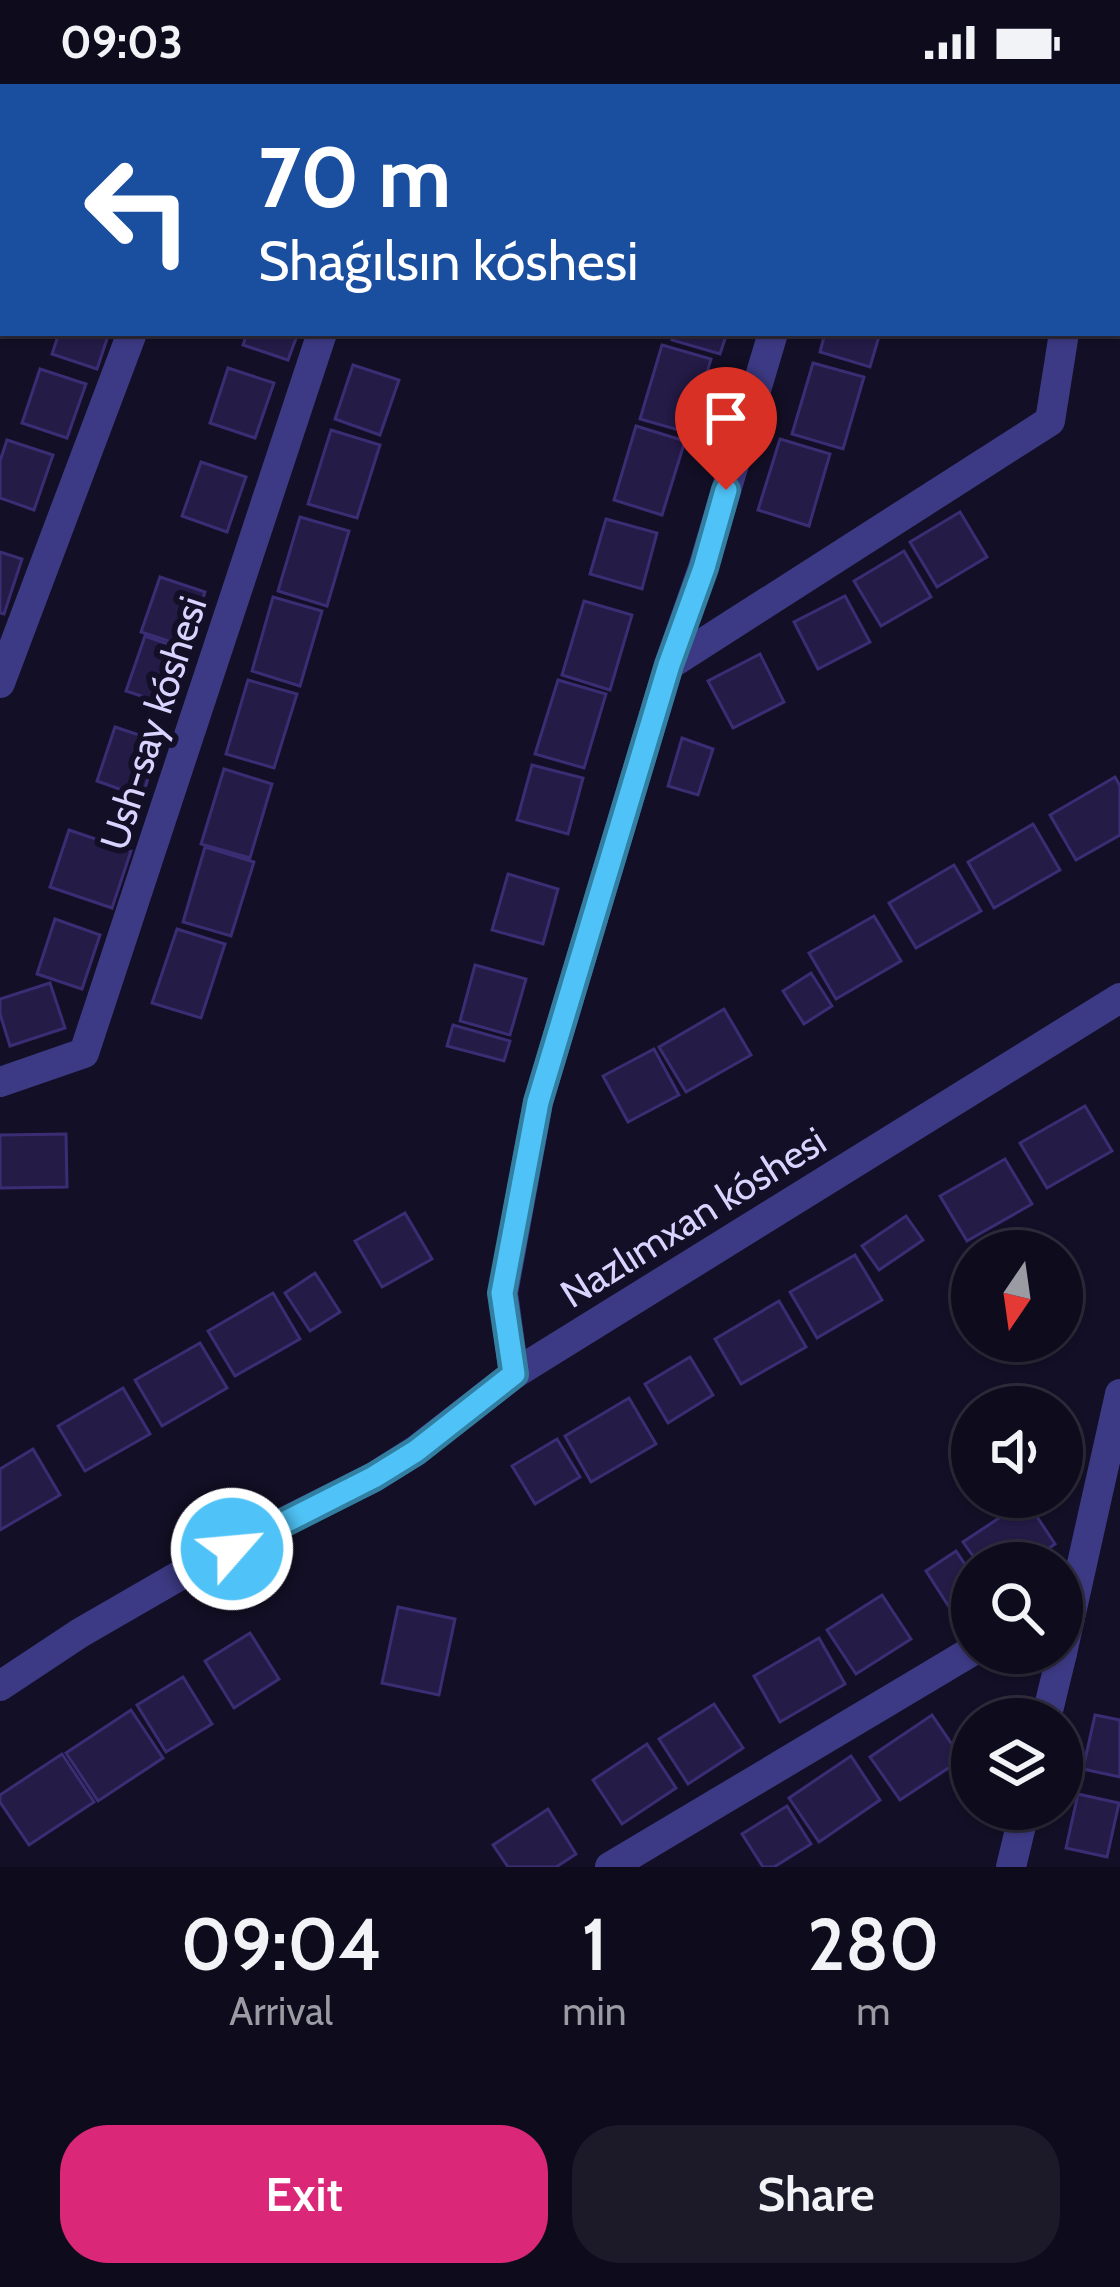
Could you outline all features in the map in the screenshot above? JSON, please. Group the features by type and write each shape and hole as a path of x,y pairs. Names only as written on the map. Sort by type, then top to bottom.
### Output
{"street":[{"path":"0,683 131,336"},
{"name":"Ush-say kóshesi","path":"0,1082 84,1053 321,336"},
{"path":"514,1374 502,1293 538,1102 771,336"},
{"path":"669,665 1050,421 1064,336"},
{"name":"Nazlımxan kóshesi","path":"0,1686 80,1633 196,1567 374,1477 416,1451 514,1374 1120,998"},
{"path":"1083,1542 1120,1394"},
{"path":"610,1867 951,1664"},
{"path":"1011,1867 1020,1830"}],"building":[{"path":"58,336 108,336 97,369 52,354"},
{"path":"246,336 297,336 288,360 243,345"},
{"path":"673,336 726,336 720,354 672,340"},
{"path":"824,336 879,336 870,367 820,352"},
{"path":"662,345 711,359 689,433 640,419"},
{"path":"813,363 864,377 843,449 792,434"},
{"path":"353,365 399,380 380,435 335,419"},
{"path":"228,368 274,383 255,438 210,423"},
{"path":"40,369 86,384 67,438 22,423"},
{"path":"636,426 685,441 662,515 614,500"},
{"path":"331,430 380,445 357,518 308,504"},
{"path":"780,439 830,454 809,526 758,510"},
{"path":"7,440 53,455 34,510 0,498 0,461"},
{"path":"201,462 246,477 227,532 182,516"},
{"path":"960,512 987,557 937,587 910,542"},
{"path":"300,517 349,531 327,606 278,591"},
{"path":"606,519 657,533 642,589 590,574"},
{"path":"904,551 931,597 881,626 854,581"},
{"path":"0,552 22,559 4,614 0,613"},
{"path":"160,577 205,592 187,647 141,632"},
{"path":"845,596 870,642 818,669 794,622"},
{"path":"273,597 322,611 300,686 252,671"},
{"path":"584,601 632,615 610,690 562,675"},
{"path":"145,636 190,652 172,706 126,691"},
{"path":"760,654 784,702 733,728 708,681"},
{"path":"248,680 297,694 274,768 226,754"},
{"path":"558,680 606,694 584,768 535,754"},
{"path":"115,727 160,742 142,797 97,781"},
{"path":"682,738 713,749 698,795 668,786"},
{"path":"532,765 583,778 568,834 517,820"},
{"path":"224,769 272,784 250,858 201,844"},
{"path":"1115,777 1120,786 1120,835 1076,860 1050,815"},
{"path":"1033,824 1060,870 994,908 968,862"},
{"path":"69,830 131,851 112,908 50,887"},
{"path":"205,847 254,862 231,936 183,922"},
{"path":"954,865 981,911 916,948 889,903"},
{"path":"508,874 558,889 543,944 492,930"},
{"path":"874,916 901,961 836,999 809,953"},
{"path":"55,919 100,935 82,989 37,974"},
{"path":"177,929 225,944 201,1018 152,1003"},
{"path":"475,965 526,979 510,1035 460,1021"},
{"path":"811,973 832,1006 804,1024 783,991"},
{"path":"50,983 65,1028 10,1046 0,999"},
{"path":"724,1009 751,1055 686,1092 659,1047"},
{"path":"453,1025 510,1041 504,1061 447,1046"},
{"path":"654,1049 679,1095 628,1122 603,1076"},
{"path":"1085,1106 1112,1151 1047,1188 1020,1143"},
{"path":"66,1134 67,1187 0,1188 0,1135"},
{"path":"1005,1159 1032,1204 986,1230 960,1230 940,1196"},
{"path":"405,1213 432,1259 382,1287 355,1241"},
{"path":"906,1216 923,1240 879,1270 862,1246"},
{"path":"855,1255 882,1300 817,1338 790,1292"},
{"path":"315,1273 340,1312 310,1331 285,1293"},
{"path":"273,1293 300,1339 235,1376 208,1331"},
{"path":"779,1301 806,1347 741,1384 715,1339"},
{"path":"200,1343 227,1388 162,1426 135,1380"},
{"path":"690,1357 713,1395 668,1423 645,1384"},
{"path":"123,1388 150,1434 85,1471 58,1426"},
{"path":"629,1398 656,1444 591,1482 565,1436"},
{"path":"557,1439 580,1477 535,1504 512,1466"},
{"path":"33,1449 60,1495 0,1530 0,1469"},
{"path":"999,1518 1038,1518 1054,1542 963,1542"},
{"path":"951,1554 951,1610 926,1571"},
{"path":"882,1595 911,1639 856,1674 827,1630"},
{"path":"398,1607 455,1619 439,1695 382,1683"},
{"path":"250,1633 279,1679 234,1708 205,1661"},
{"path":"819,1638 845,1684 780,1722 754,1676"},
{"path":"183,1677 212,1724 166,1752 137,1705"},
{"path":"714,1704 743,1748 688,1784 659,1739"},
{"path":"131,1710 163,1758 98,1801 66,1753"},
{"path":"932,1715 951,1743 951,1766 900,1800 870,1757"},
{"path":"1095,1715 1120,1720 1120,1777 1083,1769"},
{"path":"647,1744 676,1788 622,1824 593,1780"},
{"path":"62,1754 94,1802 29,1845 0,1795"},
{"path":"851,1756 880,1800 819,1842 789,1798"},
{"path":"1083,1795 1119,1803 1107,1857 1066,1848 1070,1830 1083,1830"},
{"path":"787,1806 811,1844 774,1867 763,1867 742,1834"},
{"path":"548,1809 576,1854 556,1867 508,1867 493,1845"}],"route":[{"path":"232,1549 416,1451 514,1374 502,1293 538,1102 726,490"}]}
